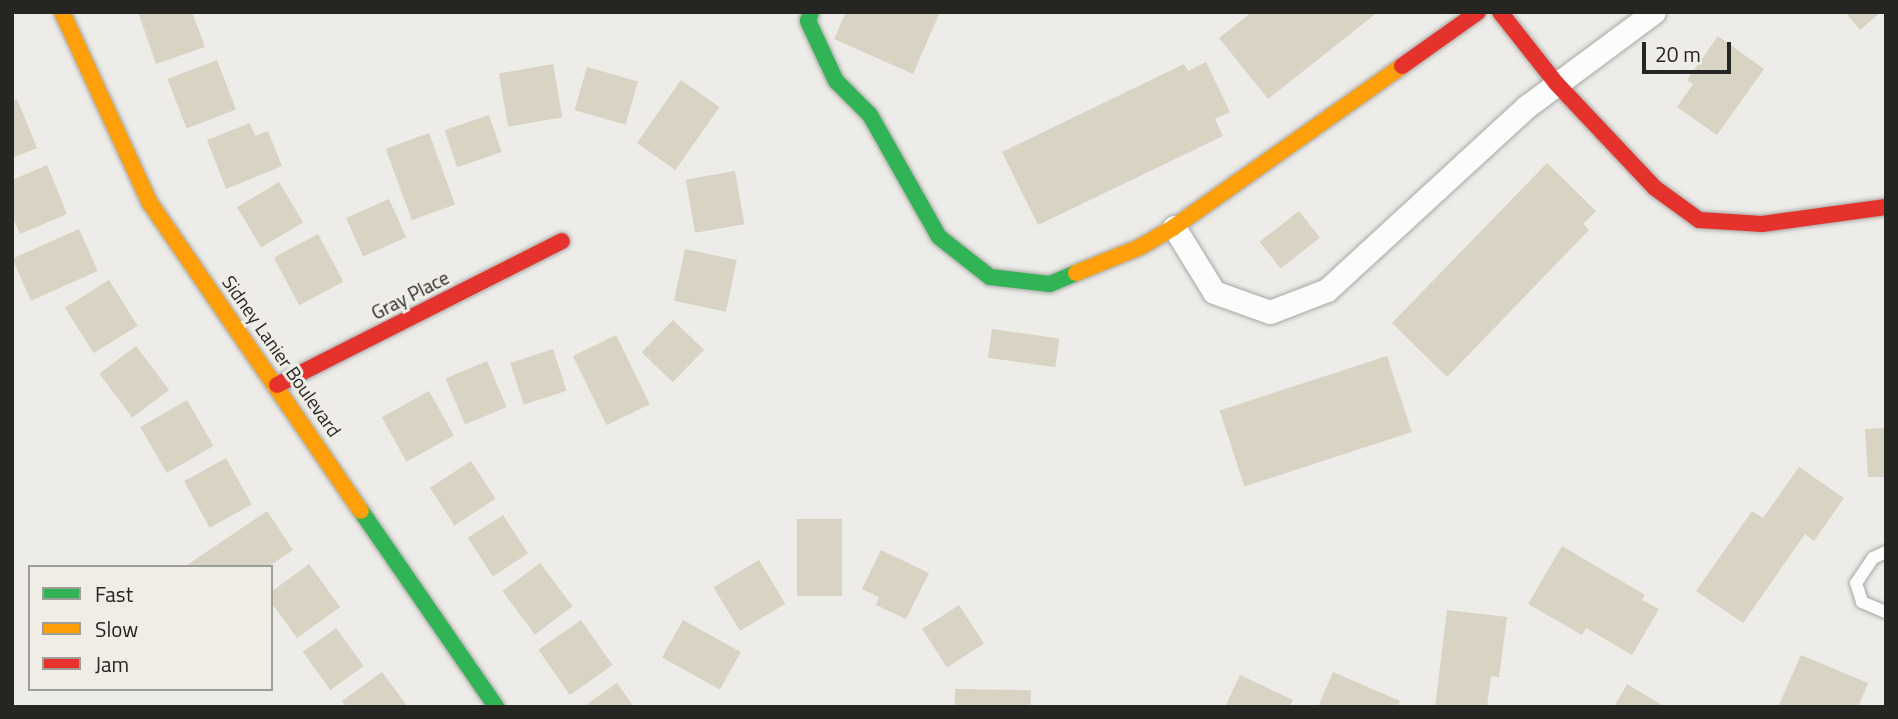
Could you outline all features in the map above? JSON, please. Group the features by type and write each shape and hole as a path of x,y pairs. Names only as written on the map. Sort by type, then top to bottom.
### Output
{"street":[{"name":"Sidney Lanier Boulevard","path":"62,12 150,203 496,707"},
{"path":"811,12 808,22 836,81 870,115 939,237 990,277 1050,284 1140,247 1174,227 1478,12"},
{"path":"1500,12 1556,83 1655,188 1699,220 1762,224 1886,207"},
{"path":"1174,227 1214,292 1270,312 1327,290 1556,83 1654,12"},
{"name":"Gray Place","path":"277,386 562,241"}],"lane":[{"path":"1886,552 1873,558 1856,583 1862,602 1886,612"}],"building":[{"path":"138,12 192,12 205,47 156,64"},
{"path":"846,12 940,12 913,74 834,39"},
{"path":"1252,12 1378,12 1268,99 1219,38"},
{"path":"1845,12 1881,12 1860,30"},
{"path":"1718,36 1764,69 1717,135 1677,107 1693,84 1687,80"},
{"path":"217,60 236,109 187,128 168,79"},
{"path":"1206,62 1230,112 1215,119 1223,136 1038,225 1002,152 1184,64 1188,71"},
{"path":"553,64 562,117 508,127 499,74"},
{"path":"587,67 638,82 626,125 575,110"},
{"path":"681,80 720,107 675,170 637,143"},
{"path":"17,99 37,148 12,158 12,101"},
{"path":"489,115 502,152 457,167 445,130"},
{"path":"250,123 255,136 268,131 282,166 226,189 207,140"},
{"path":"429,133 455,204 412,220 386,149"},
{"path":"1547,163 1596,211 1583,224 1589,230 1447,377 1392,323"},
{"path":"47,165 67,214 20,234 12,216 12,180"},
{"path":"735,171 744,224 695,233 686,180"},
{"path":"279,182 303,222 261,248 237,207"},
{"path":"389,199 406,237 363,256 346,218"},
{"path":"1299,211 1320,238 1281,269 1260,242"},
{"path":"79,229 98,271 31,301 12,259"},
{"path":"318,234 343,282 299,305 274,257"},
{"path":"685,249 737,260 726,312 674,301"},
{"path":"109,280 138,326 94,353 65,308"},
{"path":"673,320 704,350 673,382 642,352"},
{"path":"992,329 1059,338 1055,367 988,358"},
{"path":"616,335 650,404 607,425 573,356"},
{"path":"136,346 169,390 132,418 99,374"},
{"path":"553,349 567,391 524,405 510,363"},
{"path":"1387,356 1412,432 1244,486 1220,410"},
{"path":"487,361 507,407 465,425 446,379"},
{"path":"429,391 454,436 406,462 382,417"},
{"path":"187,400 214,446 167,473 140,427"},
{"path":"1886,428 1886,477 1868,477 1865,429"},
{"path":"226,458 252,504 210,528 184,481"},
{"path":"471,461 496,499 454,525 430,488"},
{"path":"1799,467 1844,498 1814,541 1805,534 1743,623 1696,591 1752,511 1763,518"},
{"path":"267,511 293,550 271,565 187,565"},
{"path":"503,515 528,554 493,576 468,538"},
{"path":"797,519 842,519 842,596 797,596"},
{"path":"1562,546 1645,595 1642,600 1659,609 1632,655 1586,628 1582,635 1528,604"},
{"path":"881,550 929,573 906,619 876,605 879,597 862,589"},
{"path":"759,560 785,604 740,631 714,587"},
{"path":"540,563 572,606 535,634 502,591"},
{"path":"309,564 340,607 297,638 273,605 273,591"},
{"path":"959,605 984,644 947,668 922,629"},
{"path":"1447,610 1507,617 1499,677 1491,676 1487,707 1435,707"},
{"path":"581,620 613,665 570,695 538,650"},
{"path":"683,620 741,652 720,690 662,658"},
{"path":"336,628 364,666 330,690 303,652"},
{"path":"1801,655 1868,683 1858,707 1778,707"},
{"path":"382,672 408,707 346,707 342,701"},
{"path":"1333,672 1400,701 1398,707 1318,707"},
{"path":"1240,675 1293,700 1289,707 1225,707"},
{"path":"617,683 634,707 583,707"},
{"path":"1627,684 1665,707 1614,707"},
{"path":"955,689 1031,690 1031,707 955,707"}],"traffic: fast":[{"path":"811,12 808,21 836,81 870,115 939,237 990,277 1050,284 1076,273"},
{"path":"361,511 496,707"}],"traffic: slow":[{"path":"62,12 150,203 361,511"},
{"path":"1076,273 1140,247 1174,227 1402,66"}],"traffic: jam":[{"path":"1402,66 1478,12"},
{"path":"1500,12 1556,83 1655,188 1699,220 1762,224 1886,207"},
{"path":"277,385 562,241"}]}
